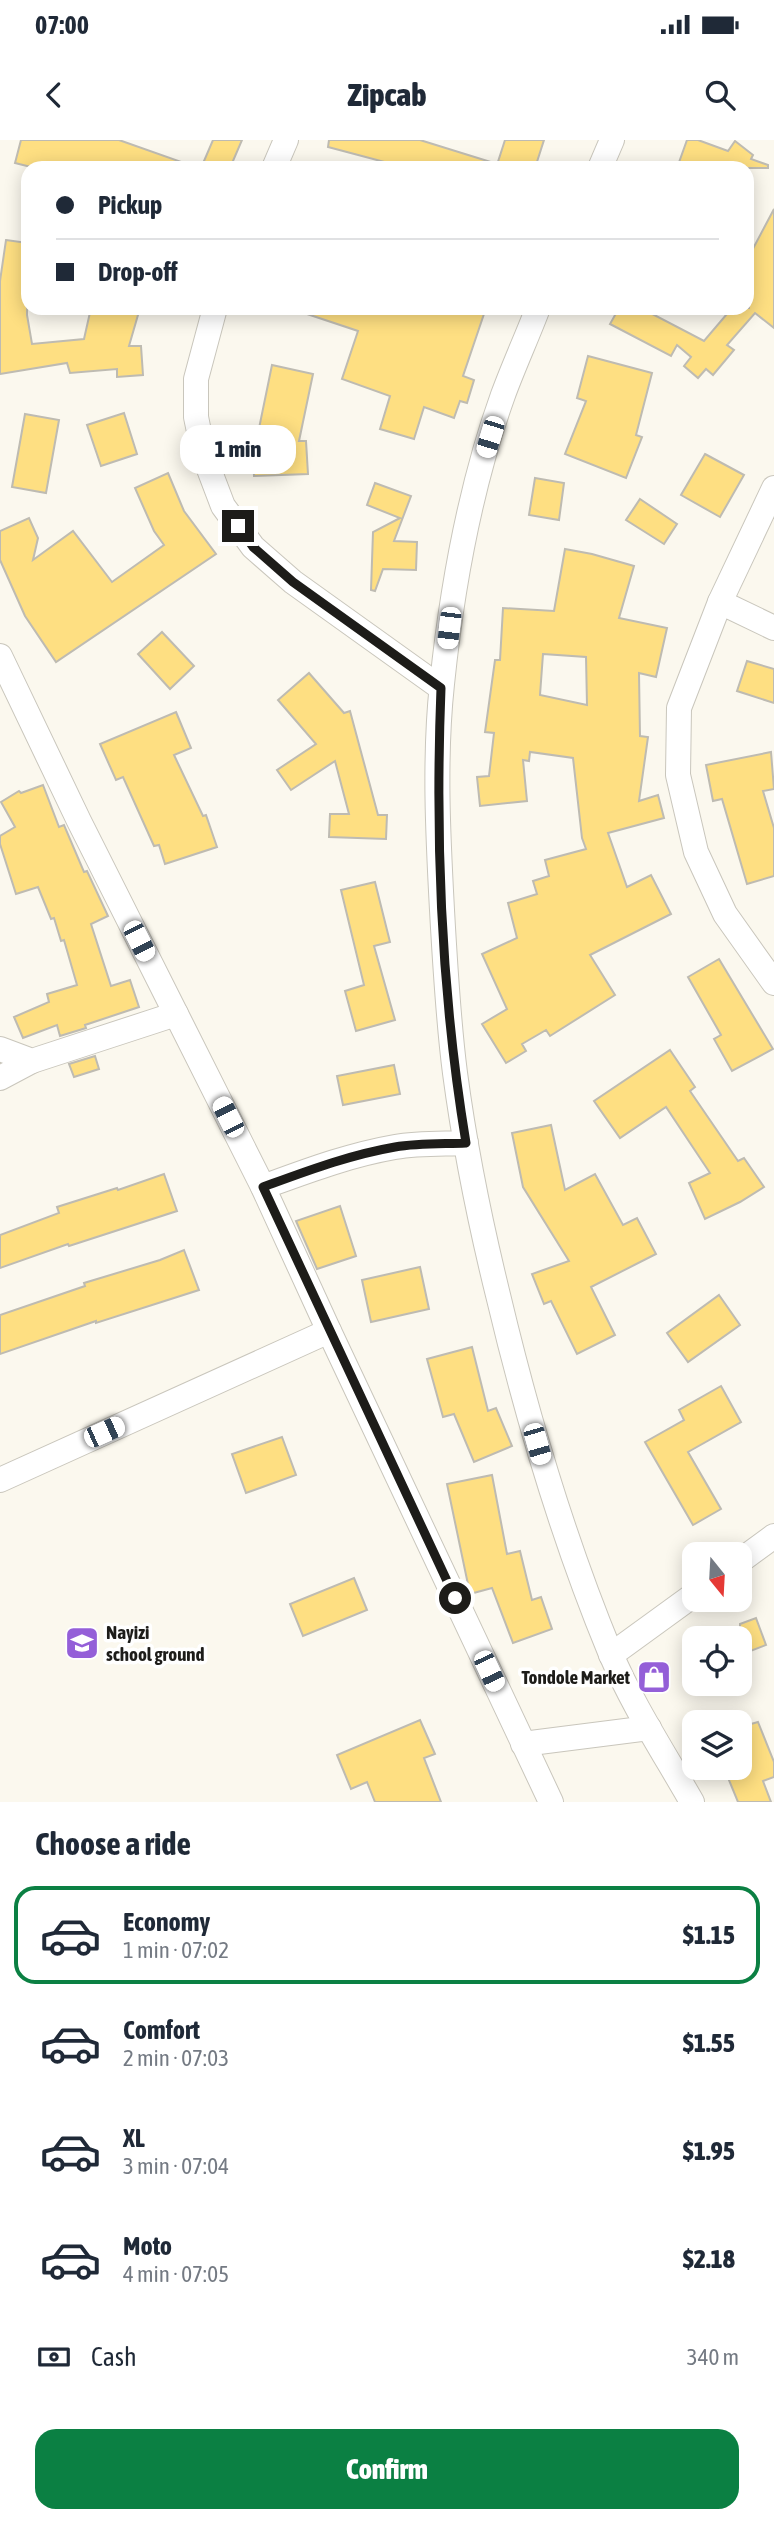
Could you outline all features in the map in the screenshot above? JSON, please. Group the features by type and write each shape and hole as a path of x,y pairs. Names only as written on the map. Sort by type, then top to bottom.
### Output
{"street":[{"path":"277,161 286,140"},
{"path":"603,161 612,140"},
{"path":"213,315 197,379 196,417 204,456 223,506 253,547 293,582 441,688"},
{"path":"535,315 503,396 469,515 441,688 441,890 455,1073 482,1230 510,1347 554,1502 611,1655 692,1802"},
{"path":"774,488 720,603 679,708 678,775 696,852 725,914 774,983"},
{"path":"720,603 774,628"},
{"path":"0,656 49,760 263,1187 551,1802"},
{"path":"0,1078 32,1061 176,1014"},
{"path":"0,1049 32,1061"},
{"path":"263,1187 333,1161 366,1153 398,1147 466,1143"},
{"path":"0,1480 329,1331"},
{"path":"752,1552 774,1536"},
{"path":"611,1655 682,1603"},
{"path":"523,1744 649,1728"}],"building":[{"path":"21,140 119,140 179,161 21,161 21,164 15,163"},
{"path":"213,140 242,140 233,161 204,161"},
{"path":"329,140 420,140 488,161 381,161 328,147"},
{"path":"505,140 544,140 537,161 498,161"},
{"path":"687,140 698,140 728,151 735,141 753,155 751,159 768,165 768,168 754,168 754,161 680,161"},
{"path":"774,209 774,328 754,314 754,247"},
{"path":"6,240 21,242 21,315 27,315 32,344 84,339 89,315 138,315 129,346 141,346 143,375 117,377 117,369 70,373 67,363 0,374 0,281"},
{"path":"310,315 484,315 463,376 474,380 467,403 460,401 454,418 424,407 414,439 380,429 390,396 342,379 358,331"},
{"path":"615,315 654,315 704,341 726,315 753,315 727,345 734,350 713,375 706,369 698,378 684,366 691,357 677,345 671,356 610,324"},
{"path":"588,356 652,373 636,435 642,437 626,478 565,454 586,401 577,398"},
{"path":"272,365 313,374 299,441 306,441 308,474 254,476 253,443 256,443"},
{"path":"124,413 137,454 101,466 87,425"},
{"path":"25,414 59,420 46,493 12,487"},
{"path":"705,454 744,475 720,517 681,495"},
{"path":"168,473 184,511 216,554 56,662 25,616 0,560 0,531 29,518 38,538 33,560 73,531 112,582 164,545 154,531 135,488"},
{"path":"535,478 564,483 559,520 529,515"},
{"path":"375,483 411,496 394,541 417,542 416,570 383,569 375,591 371,590 373,532 400,518 367,505"},
{"path":"640,499 677,524 664,544 626,520"},
{"path":"565,549 634,566 619,618 667,628 656,677 639,673 640,736 648,737 639,801 658,795 664,818 608,833 627,887 651,875 671,914 590,955 615,995 550,1036 546,1030 522,1044 526,1051 506,1063 482,1024 507,1009 482,954 517,938 508,903 537,894 533,881 549,876 545,860 586,849 582,838 573,758 530,752 529,761 523,760 527,801 480,806 477,777 489,776 494,733 485,732 495,660 500,660 503,608 554,611","holes":["543,654 586,657 587,705 540,695"]},
{"path":"162,632 194,666 170,689 138,654"},
{"path":"747,661 774,669 774,703 737,691"},
{"path":"309,673 344,713 350,711 378,815 387,815 386,839 329,837 330,814 349,814 335,761 291,790 277,770 316,744 278,700"},
{"path":"176,712 191,748 174,755 203,816 206,815 217,847 165,864 159,845 154,846 123,777 116,780 100,744"},
{"path":"771,752 774,789 763,791 774,828 774,876 747,884 722,799 713,801 706,765"},
{"path":"43,785 59,827 64,825 84,872 87,871 108,916 91,924 111,986 130,980 139,1007 60,1036 57,1025 23,1038 14,1017 49,1002 47,994 77,985 64,940 61,941 54,918 51,919 38,887 16,894 0,844 0,836 15,827 1,802 19,791 21,793"},
{"path":"375,882 390,942 374,946 395,1020 356,1031 345,991 364,985 341,890"},
{"path":"719,959 773,1049 732,1071 714,1039 721,1035 688,977"},
{"path":"670,1050 695,1087 690,1091 738,1161 744,1158 764,1187 705,1219 689,1183 710,1173 666,1107 620,1138 594,1101"},
{"path":"95,1056 99,1069 74,1077 69,1064"},
{"path":"394,1065 400,1094 343,1105 337,1076"},
{"path":"551,1125 565,1190 595,1174 623,1225 637,1218 656,1254 591,1287 615,1335 577,1354 551,1301 544,1304 532,1274 569,1261 523,1187 512,1133"},
{"path":"164,1174 177,1211 0,1268 0,1235 59,1213 57,1207"},
{"path":"340,1206 356,1256 317,1269 296,1221"},
{"path":"184,1250 199,1290 0,1354 0,1315 85,1286 84,1283"},
{"path":"420,1267 429,1309 371,1322 362,1280"},
{"path":"719,1295 740,1325 688,1362 667,1333"},
{"path":"472,1347 488,1411 496,1408 512,1446 474,1462 454,1414 443,1417 427,1359"},
{"path":"721,1386 741,1422 688,1452 721,1509 693,1525 645,1442 684,1420 679,1410"},
{"path":"282,1437 296,1475 246,1493 232,1454"},
{"path":"492,1475 507,1554 520,1551 532,1600 541,1597 552,1629 513,1643 492,1588 470,1594 447,1484"},
{"path":"354,1578 367,1610 303,1636 290,1604"},
{"path":"756,1618 766,1645 752,1650 752,1626 740,1624"},
{"path":"420,1720 435,1754 424,1758 441,1802 375,1802 367,1782 351,1789 337,1755"},
{"path":"758,1722 774,1762 774,1777 763,1781 771,1802 738,1802 729,1780 752,1780 752,1724"}],"place":[{"name":"Nayizi school ground","path":"82,1643"},
{"name":"Tondole Market","path":"654,1677"}],"route":[{"path":"238,526 253,547 293,582 441,688 439,864 445,970 455,1073 466,1143 398,1147 366,1153 333,1161 263,1187 455,1598"}]}
